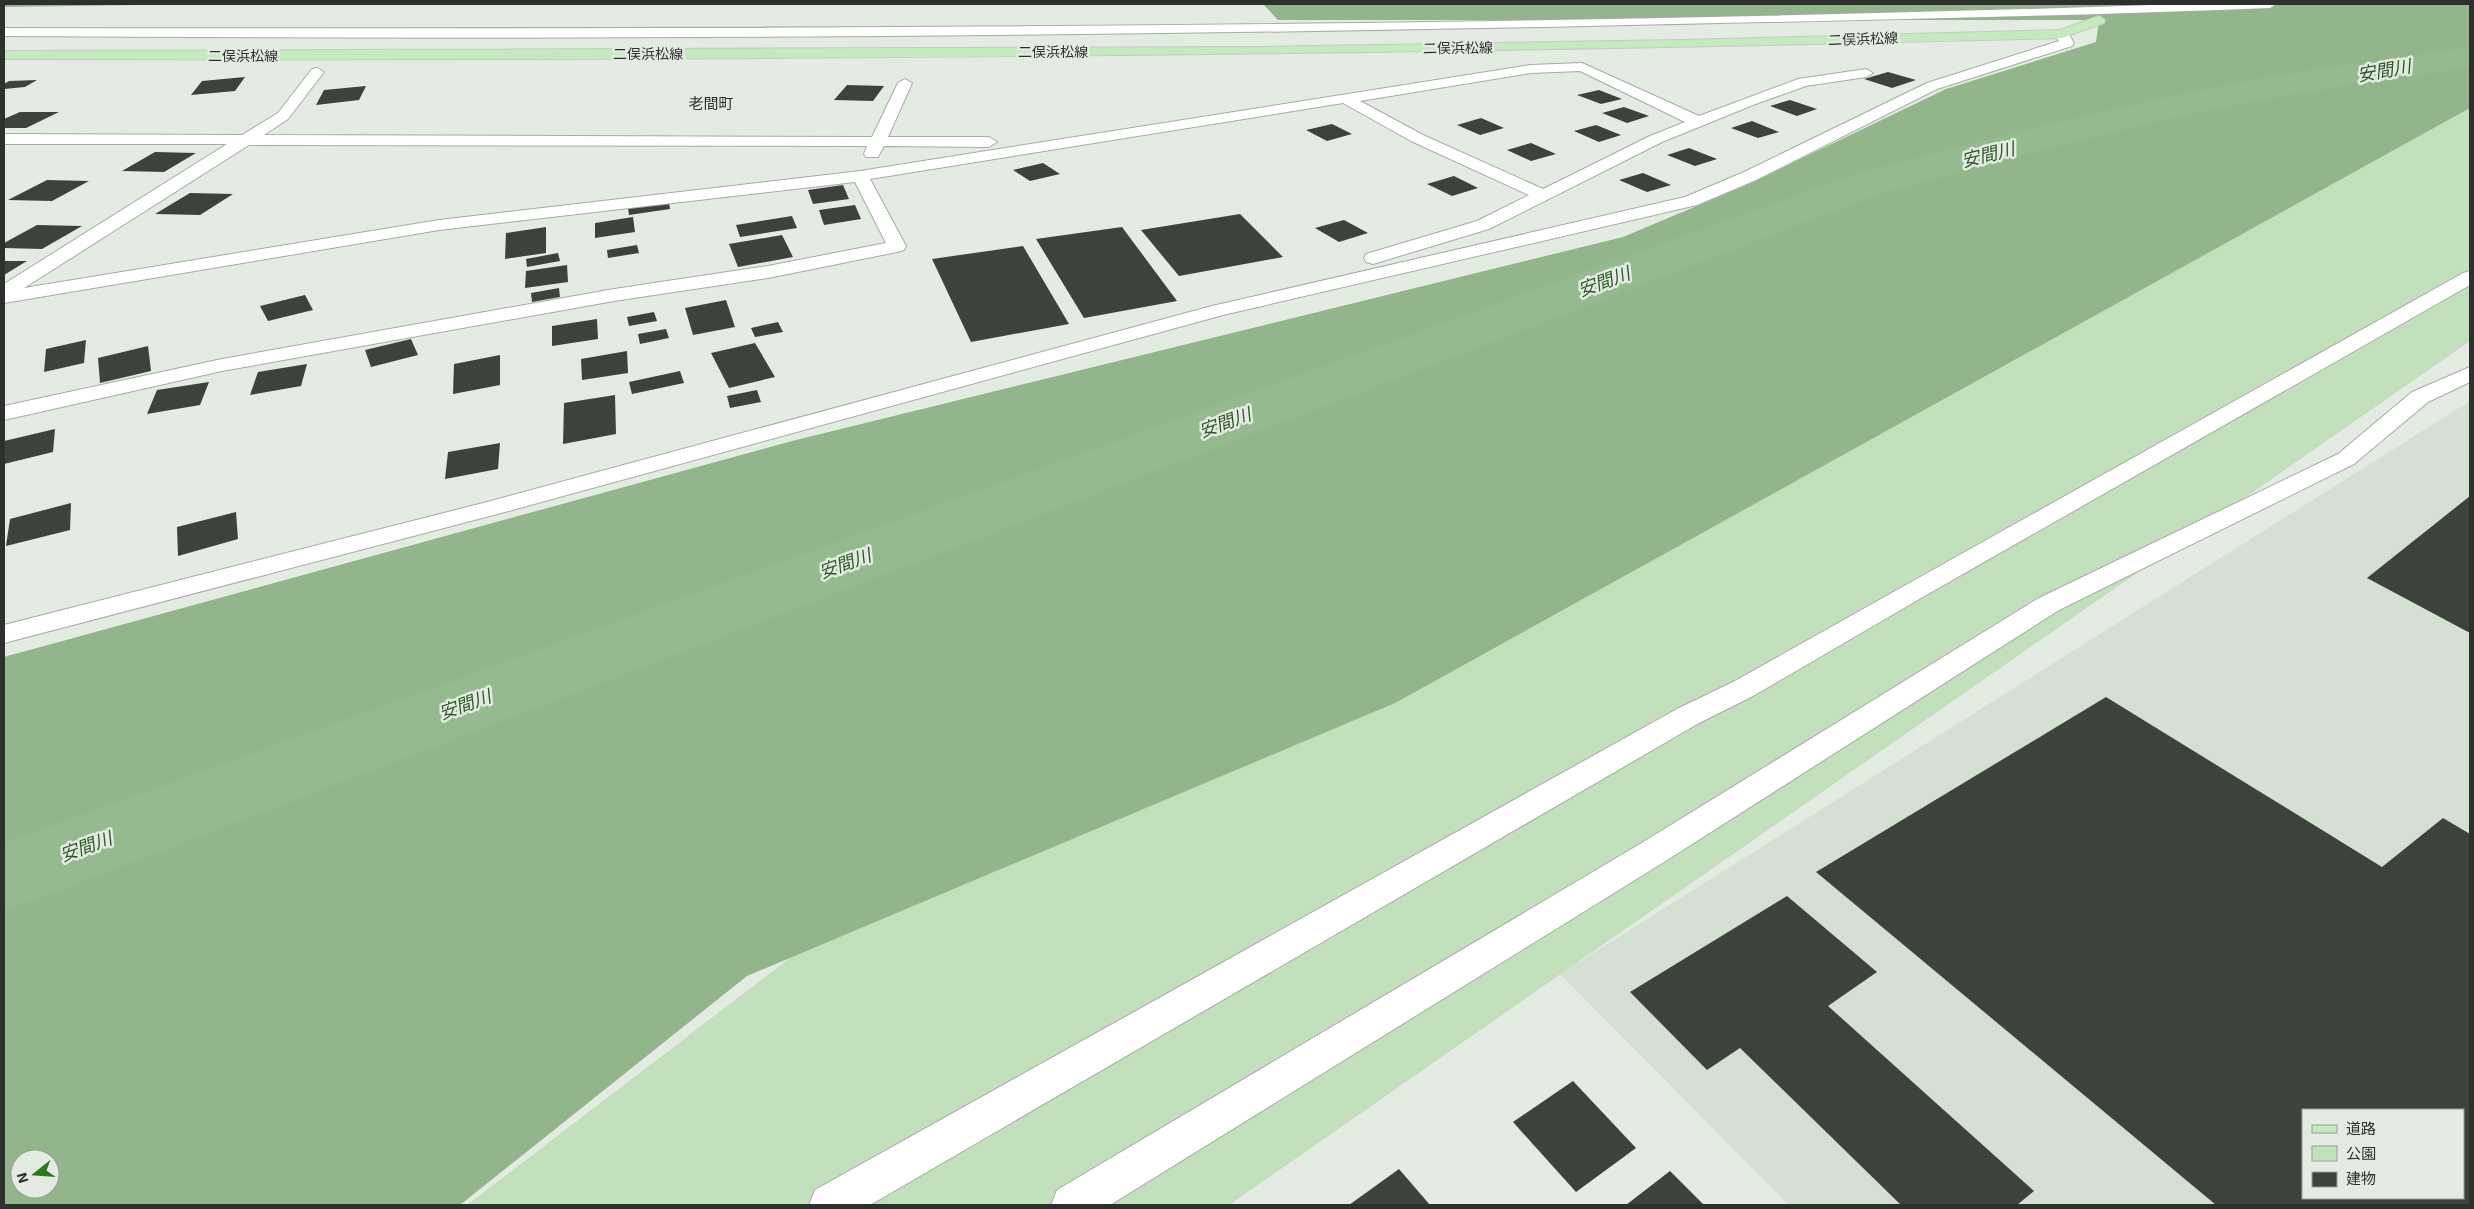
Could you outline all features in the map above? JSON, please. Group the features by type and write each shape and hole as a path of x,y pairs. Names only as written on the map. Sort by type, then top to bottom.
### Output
{"main road":[{"name":"二俣浜松線","path":"4,55 1246,51 1671,44 2062,34 2099,20"}],"street":[{"path":"4,32 1048,31 1565,23 2270,4"},
{"path":"4,634 506,505 1219,310 1691,202 1750,176 1932,86 2066,42 2062,34"},
{"path":"4,297 490,218 860,176 1531,69 1582,68 1696,121"},
{"path":"4,292 283,116 317,72"},
{"path":"1166,324 1200,310 1483,225 1696,121 1802,82 1866,73"},
{"path":"860,176 879,141 905,83"},
{"path":"1346,99 1417,138 1545,196"},
{"path":"4,139 1068,142"},
{"path":"4,413 231,363 614,295 768,272 897,246 860,176"},
{"path":"830,1205 1679,721 1744,689 1911,592 2470,277"},
{"path":"1072,1205 1652,853 2049,604 2346,459 2420,397 2470,374"}],"shaded area":[{"path":"2470,401 2470,1205 1789,1205 1560,974"}],"green space":[{"path":"4,4 201,4 4,7"},
{"path":"1263,4 2470,4 2470,108 1395,703 747,976 460,1205 4,1205 4,657 792,441 1623,237 1742,187 1946,89 2096,42 2099,20 1278,20"},
{"path":"2470,108 2470,341 1229,1205 467,1205 790,958 1724,521"}],"building":[{"path":"1888,72 1916,80 1892,88 1864,79"},
{"path":"245,77 235,91 191,95 202,81"},
{"path":"37,80 25,87 4,89 4,84 9,81"},
{"path":"847,85 884,86 873,101 834,100"},
{"path":"366,86 359,100 316,105 324,90"},
{"path":"1599,90 1622,99 1601,104 1577,95"},
{"path":"1790,100 1817,109 1797,116 1770,106"},
{"path":"1624,107 1649,116 1627,123 1602,113"},
{"path":"20,112 59,112 26,128 4,128 4,119"},
{"path":"1481,118 1504,128 1480,135 1457,125"},
{"path":"1752,121 1779,132 1758,138 1731,128"},
{"path":"1332,124 1352,134 1327,141 1306,130"},
{"path":"1596,125 1621,135 1599,142 1574,131"},
{"path":"1531,143 1556,154 1531,161 1507,150"},
{"path":"1689,148 1717,159 1695,166 1667,155"},
{"path":"155,152 196,153 164,172 122,171"},
{"path":"1043,163 1060,174 1030,181 1013,170"},
{"path":"1643,173 1671,185 1647,192 1619,180"},
{"path":"1454,176 1478,188 1452,196 1427,184"},
{"path":"47,180 89,181 52,201 8,200"},
{"path":"843,185 849,199 813,204 808,190"},
{"path":"190,193 233,194 200,215 155,214"},
{"path":"669,202 670,209 629,215 628,208"},
{"path":"855,205 861,219 824,225 819,210"},
{"path":"1240,214 1283,257 1179,276 1141,230"},
{"path":"792,216 797,228 740,237 736,225"},
{"path":"633,217 635,232 595,238 595,223"},
{"path":"1344,220 1368,233 1339,242 1315,228"},
{"path":"37,225 82,226 42,249 4,248 4,243"},
{"path":"546,227 546,253 505,259 506,233"},
{"path":"1122,227 1177,301 1084,318 1036,239"},
{"path":"782,235 793,257 738,267 729,244"},
{"path":"637,245 639,253 608,258 607,250"},
{"path":"1023,246 1069,324 971,342 932,259"},
{"path":"558,253 560,261 527,267 526,259"},
{"path":"4,261 27,261 4,275"},
{"path":"567,265 568,282 525,288 526,271"},
{"path":"559,288 560,297 532,302 531,293"},
{"path":"305,295 313,310 268,321 260,306"},
{"path":"726,300 735,327 693,335 685,308"},
{"path":"654,312 657,321 629,326 627,317"},
{"path":"597,319 598,339 552,346 552,326"},
{"path":"778,322 783,332 755,337 751,328"},
{"path":"666,329 669,338 640,344 638,334"},
{"path":"411,339 418,355 371,367 365,350"},
{"path":"86,340 84,363 44,372 46,349"},
{"path":"755,343 775,377 729,388 711,353"},
{"path":"148,346 151,371 100,383 98,358"},
{"path":"627,351 628,373 582,380 581,359"},
{"path":"500,355 500,385 453,394 454,364"},
{"path":"307,364 301,386 250,395 258,372"},
{"path":"680,371 684,383 632,394 629,382"},
{"path":"209,382 200,405 147,414 157,390"},
{"path":"757,390 761,402 730,408 727,396"},
{"path":"615,395 616,434 563,444 564,403"},
{"path":"55,429 53,452 4,464 4,441"},
{"path":"500,443 498,469 445,479 448,452"},
{"path":"2470,496 2470,633 2367,578"},
{"path":"71,503 70,530 6,546 10,519"},
{"path":"236,512 238,539 178,556 177,527"},
{"path":"2106,697 2382,867 2443,818 2470,834 2470,1205 2216,1205 1816,872"},
{"path":"1787,896 1877,972 1828,1006 2034,1191 2017,1205 1901,1205 1740,1048 1707,1070 1630,992"},
{"path":"1573,1081 1636,1148 1576,1192 1513,1122"},
{"path":"1399,1169 1430,1205 1349,1205"},
{"path":"1670,1171 1704,1205 1626,1205"}],"waterway":[{"name":"安間川","path":"4,877 1859,187 1918,170 2187,104 2332,78 2470,57"}],"district":[{"name":"老間町","path":"711,104"}]}
